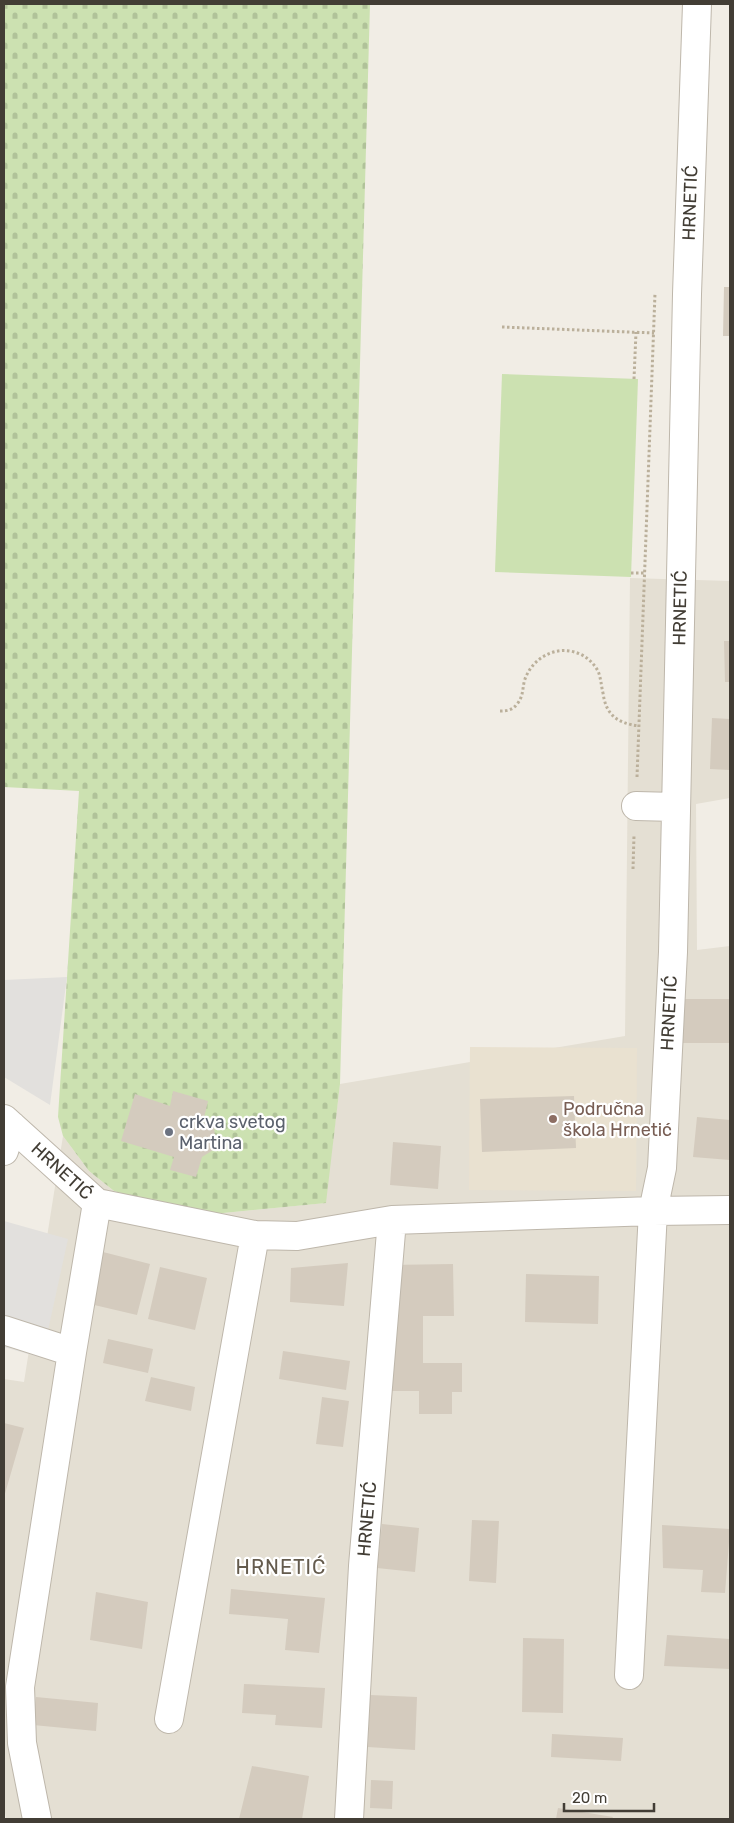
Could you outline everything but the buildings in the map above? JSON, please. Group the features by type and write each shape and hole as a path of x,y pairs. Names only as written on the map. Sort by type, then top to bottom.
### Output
{"street":[{"name":"HRNETIĆ","path":"653,1211 662,1168 672,952 687,294 697,4"},
{"path":"636,806 676,807"},
{"name":"HRNETIĆ","path":"7,1132 97,1203 255,1235 296,1236 392,1220 730,1210"},
{"path":"38,1819 12,1685 97,1203"},
{"path":"629,1675 653,1211"},
{"name":"HRNETIĆ","path":"349,1819 363,1566 392,1220"},
{"path":"170,1719 255,1235"},
{"path":"4,1330 72,1352"}],"path":[{"path":"633,869 654,292"},
{"path":"502,327 654,332"},
{"path":"634,379 636,332"},
{"path":"631,573 644,574"},
{"path":"500,711 507,711 515,707 524,692 525,680 537,660 555,651 566,650 584,656 597,670 602,681 606,709 615,719 625,724 638,726"}],"shaded area":[{"path":"630,578 730,581 730,798 696,804 697,950 730,946 730,1819 6,1819 4,1807 4,1379 24,1382 63,1136 89,1171 114,1191 160,1205 203,1215 325,1203 340,1084 625,1036"},
{"path":"67,977 50,1105 4,1077 4,980"},
{"name":"Područna škola Hrnetić","path":"470,1047 637,1048 636,1191 469,1190"},
{"path":"4,1221 68,1239 42,1358 4,1347"}],"green space":[{"path":"4,4 370,4 340,1084 326,1203 203,1215 160,1205 114,1191 89,1171 63,1136 58,1117 79,791 4,787"},
{"path":"502,374 638,379 631,577 495,572"}],"place":[{"name":"Područna škola Hrnetić","path":"553,1119"},
{"name":"crkva svetog Martina","path":"169,1132"}],"district":[{"name":"HRNETIĆ","path":"281,1567"}]}
